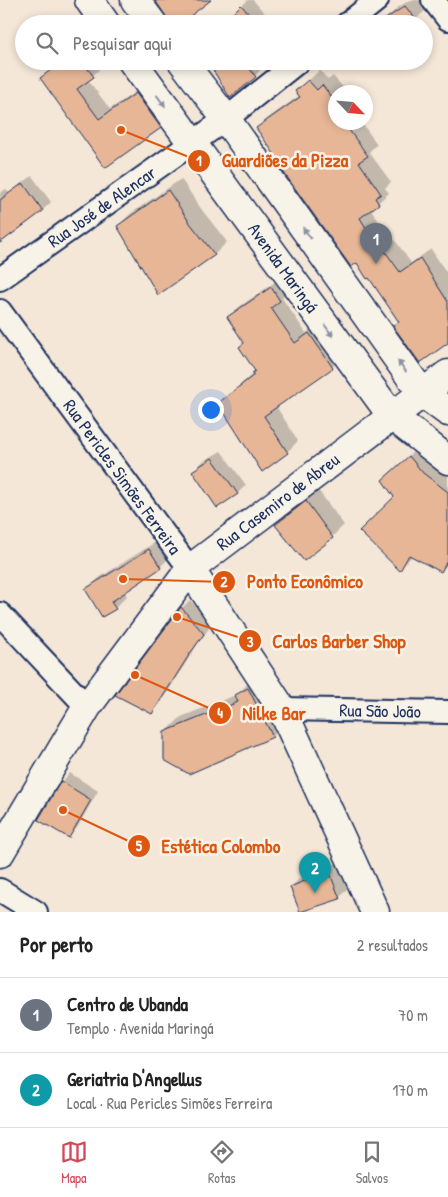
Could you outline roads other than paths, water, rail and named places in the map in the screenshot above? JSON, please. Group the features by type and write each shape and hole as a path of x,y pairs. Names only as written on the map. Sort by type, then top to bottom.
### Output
{"street":[{"path":"88,0 99,15"},
{"path":"135,0 146,15"},
{"path":"358,15 377,0"},
{"path":"433,0 448,19"},
{"name":"Avenida Maringá","path":"138,70 392,416 448,460"},
{"path":"189,70 422,393 448,412"},
{"name":"Rua José de Alencar","path":"0,279 226,120 288,70"},
{"name":"Rua Pericles Simões Ferreira","path":"0,311 190,569 282,709 375,912"},
{"name":"Rua Casemiro de Abreu","path":"0,853 87,707 190,569 448,374"},
{"path":"0,614 87,707"},
{"name":"Rua São João","path":"282,709 448,712"},
{"path":"0,890 36,912"}],"place":[{"name":"Guardiões da Pizza","path":"121,130"},
{"name":"Centro de Ubanda","path":"376,264"},
{"name":"Ponto Econômico","path":"123,579"},
{"name":"Carlos Barber Shop","path":"177,617"},
{"name":"Nilke Bar","path":"135,675"},
{"name":"Estética Colombo","path":"63,810"},
{"name":"Geriatria D'Angellus","path":"315,893"}]}
